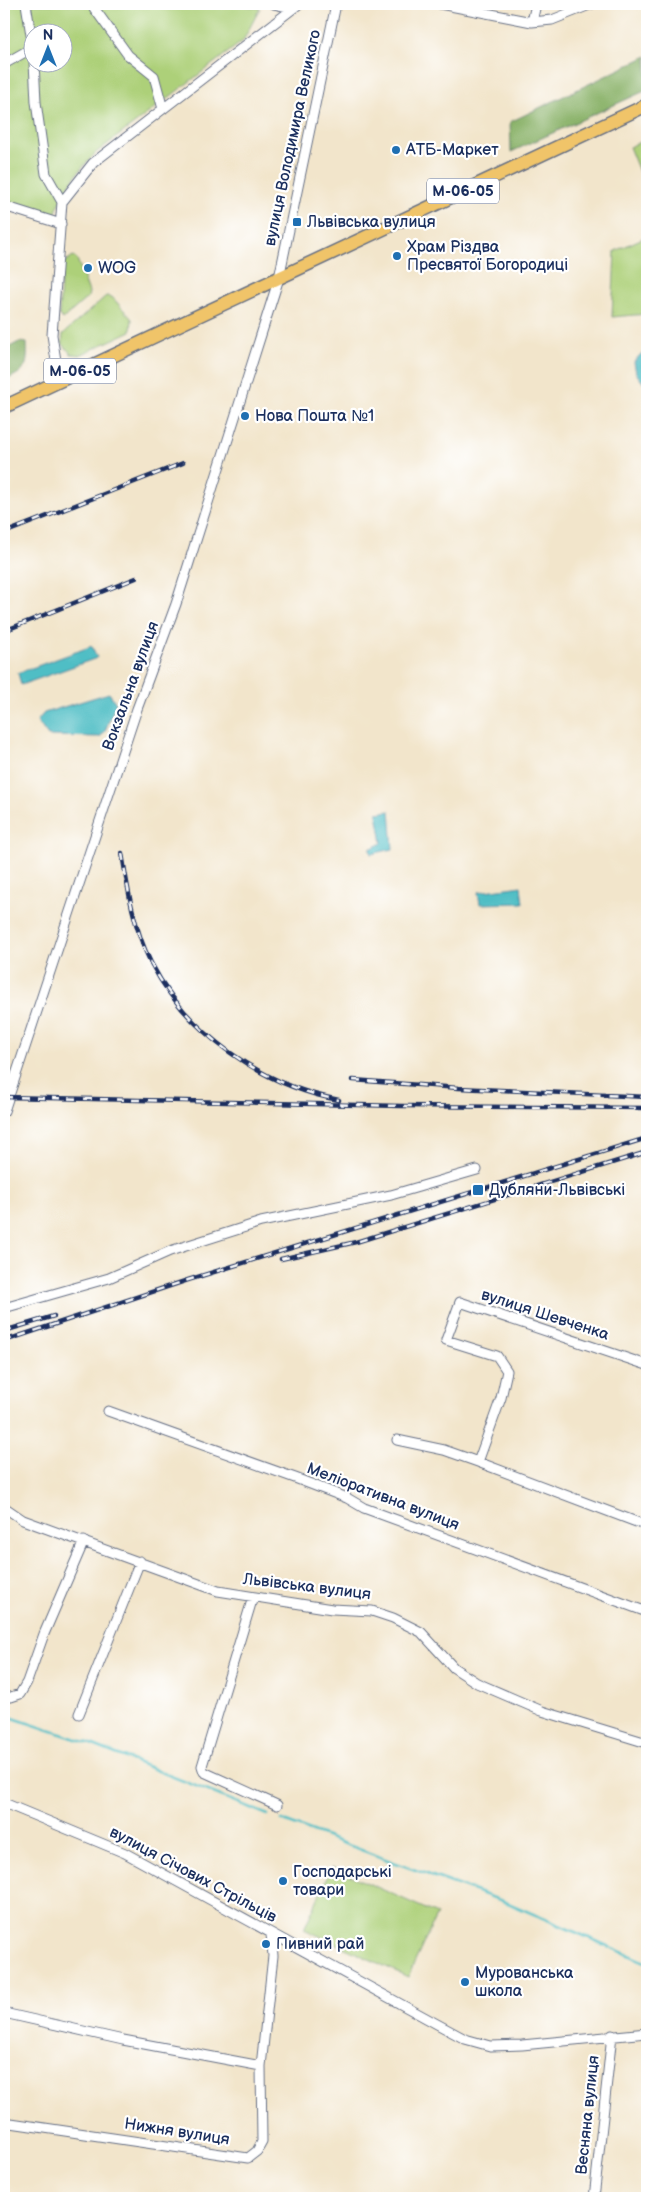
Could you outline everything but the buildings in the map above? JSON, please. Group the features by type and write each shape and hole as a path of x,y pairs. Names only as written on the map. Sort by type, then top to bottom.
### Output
{"highway":[{"name":"М-06-05","path":"4,407 647,106"}],"street":[{"path":"26,4 29,22"},
{"path":"274,4 296,6"},
{"name":"вулиця Володимира Великого","path":"279,278 336,4"},
{"path":"440,4 532,22 552,20 592,4"},
{"path":"532,22 536,4"},
{"path":"62,202 93,163 296,6"},
{"path":"94,8 128,55 154,76 163,109"},
{"path":"4,64 22,54"},
{"path":"34,72 36,102 46,174 62,202 52,335 59,380"},
{"path":"4,206 61,224"},
{"name":"Вокзальна вулиця","path":"5,1107 93,839 176,604 279,278"},
{"path":"4,1308 109,1278 170,1250 261,1222 391,1195 477,1170"},
{"name":"вулиця Шевченка","path":"478,1462 501,1398 507,1371 497,1356 446,1340 460,1302 647,1365"},
{"name":"Меліоративна вулиця","path":"108,1411 295,1478 347,1498 364,1508 647,1612"},
{"path":"396,1440 444,1450 647,1526"},
{"name":"Львівська вулиця","path":"4,1507 23,1520 140,1561 218,1591 332,1608 372,1611 393,1618 421,1632 454,1668 476,1683 542,1711 647,1743"},
{"path":"11,1696 20,1694 27,1682 44,1634 84,1541"},
{"path":"79,1714 140,1561"},
{"path":"253,1597 202,1766 204,1772 277,1805"},
{"name":"вулиця Січових Стрільців","path":"4,1803 125,1853 437,2024 478,2044 490,2046 522,2045 647,2033"},
{"path":"4,2013 123,2040 261,2066 273,1956 271,1934"},
{"name":"Весняна вулиця","path":"594,2198 612,2035"},
{"name":"Нижня вулиця","path":"4,2122 248,2158 257,2151 262,2142 261,2066"}],"green space":[{"path":"4,4 236,4 260,8 243,41 90,159 68,188 55,214 4,203"},
{"path":"647,56 647,90 511,152 510,122"},
{"path":"647,139 647,191 629,147"},
{"path":"647,236 647,314 612,317 615,251"},
{"path":"73,256 77,259 89,292 88,297 63,319 59,315 62,264"},
{"path":"106,296 112,297 132,319 131,331 80,355 71,354 62,343 63,334"},
{"path":"19,342 27,343 26,363 22,371 4,381 4,350"},
{"path":"332,1867 437,1914 408,1977 304,1929"}],"water":[{"path":"647,351 647,388 636,373 634,362 641,354"},
{"path":"92,646 97,658 21,685 18,673"},
{"path":"109,693 116,703 105,731 100,737 48,736 37,721 44,713"},
{"path":"390,811 393,849 371,854 370,849 382,843 377,813"},
{"path":"521,886 523,903 480,904 478,892"}],"waterway":[{"path":"4,1715 91,1744 268,1815"},
{"path":"281,1820 508,1903 647,1963"}],"railway":[{"path":"4,533 183,463"},
{"path":"4,631 136,578"},
{"path":"122,853 132,909 145,950 166,988 185,1012 206,1033 256,1069 283,1083 339,1100"},
{"path":"353,1080 459,1088 647,1097"},
{"path":"4,1097 402,1106 647,1108"},
{"path":"4,1341 188,1280 647,1138"},
{"path":"281,1259 356,1242 647,1152"},
{"path":"4,1331 54,1316"}],"place":[{"name":"АТБ-Маркет","path":"396,150"},
{"name":"Львівська вулиця","path":"297,222"},
{"name":"Храм Різдва Пресвятої Богородиці","path":"397,256"},
{"name":"WOG","path":"88,268"},
{"name":"Нова Пошта №1","path":"245,416"},
{"name":"Дубляни-Львівські","path":"478,1190"},
{"name":"Господарські товари","path":"283,1881"},
{"name":"Пивний рай","path":"266,1944"},
{"name":"Мурованська школа","path":"465,1982"}]}
